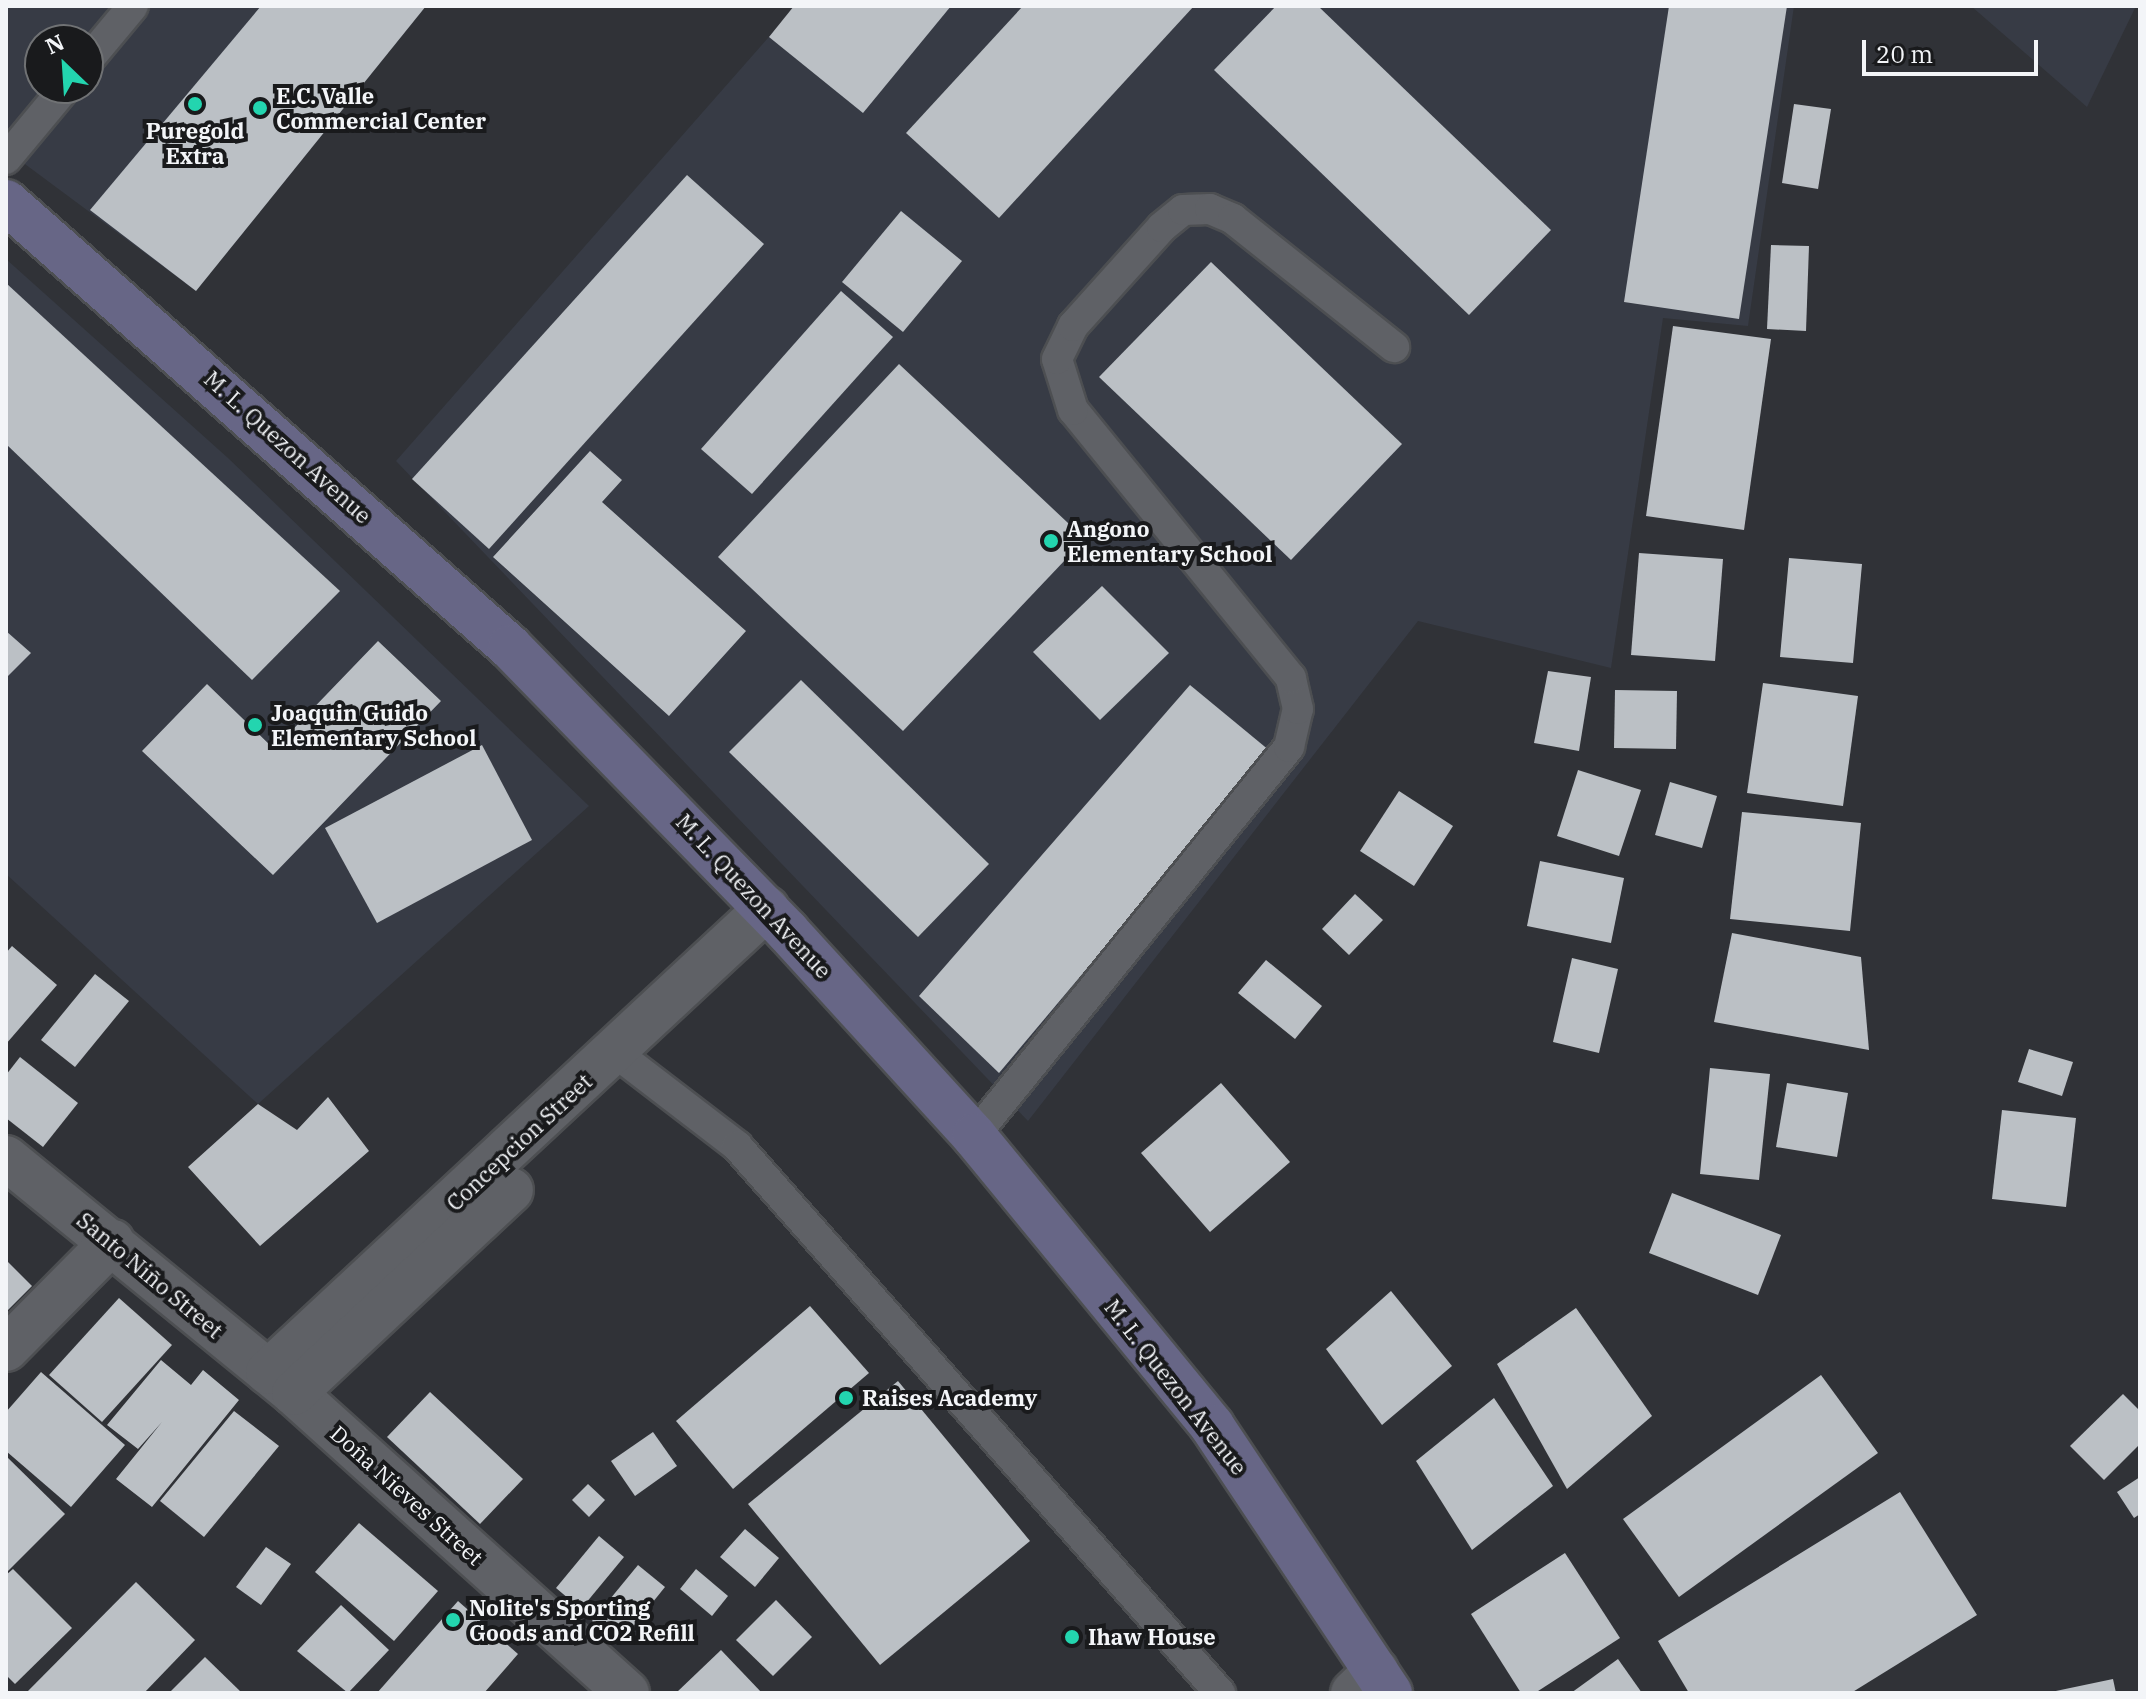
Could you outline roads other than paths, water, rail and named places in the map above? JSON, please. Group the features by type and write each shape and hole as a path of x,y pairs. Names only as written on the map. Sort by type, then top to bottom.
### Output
{"main road":[{"name":"M. L. Quezon Avenue","path":"6,202 510,647 777,920 974,1136 1212,1426 1373,1686"}],"street":[{"name":"Concepcion Street","path":"281,1383 777,920"},
{"name":"Santo Niño Street","path":"6,1158 281,1383"},
{"path":"6,1349 112,1242"},
{"name":"Doña Nieves Street","path":"281,1383 627,1693"}],"lane":[{"path":"104,41 133,6"},
{"path":"6,159 52,104"},
{"path":"974,1136 1289,747 1298,709 1291,678 1073,410 1057,359 1073,326 1162,227 1183,210 1210,209 1233,219 1394,347"},
{"path":"627,1061 753,1164 1220,1693"}],"place":[{"name":"Puregold Extra","path":"195,104"},
{"name":"E.C. Valle Commercial Center","path":"260,108"},
{"name":"Angono Elementary School","path":"1051,541"},
{"name":"Joaquin Guido Elementary School","path":"255,725"},
{"name":"Raises Academy","path":"846,1398"},
{"name":"Nolite's Sporting Goods and CO2 Refill","path":"453,1620"},
{"name":"Ihaw House","path":"1072,1637"}]}
